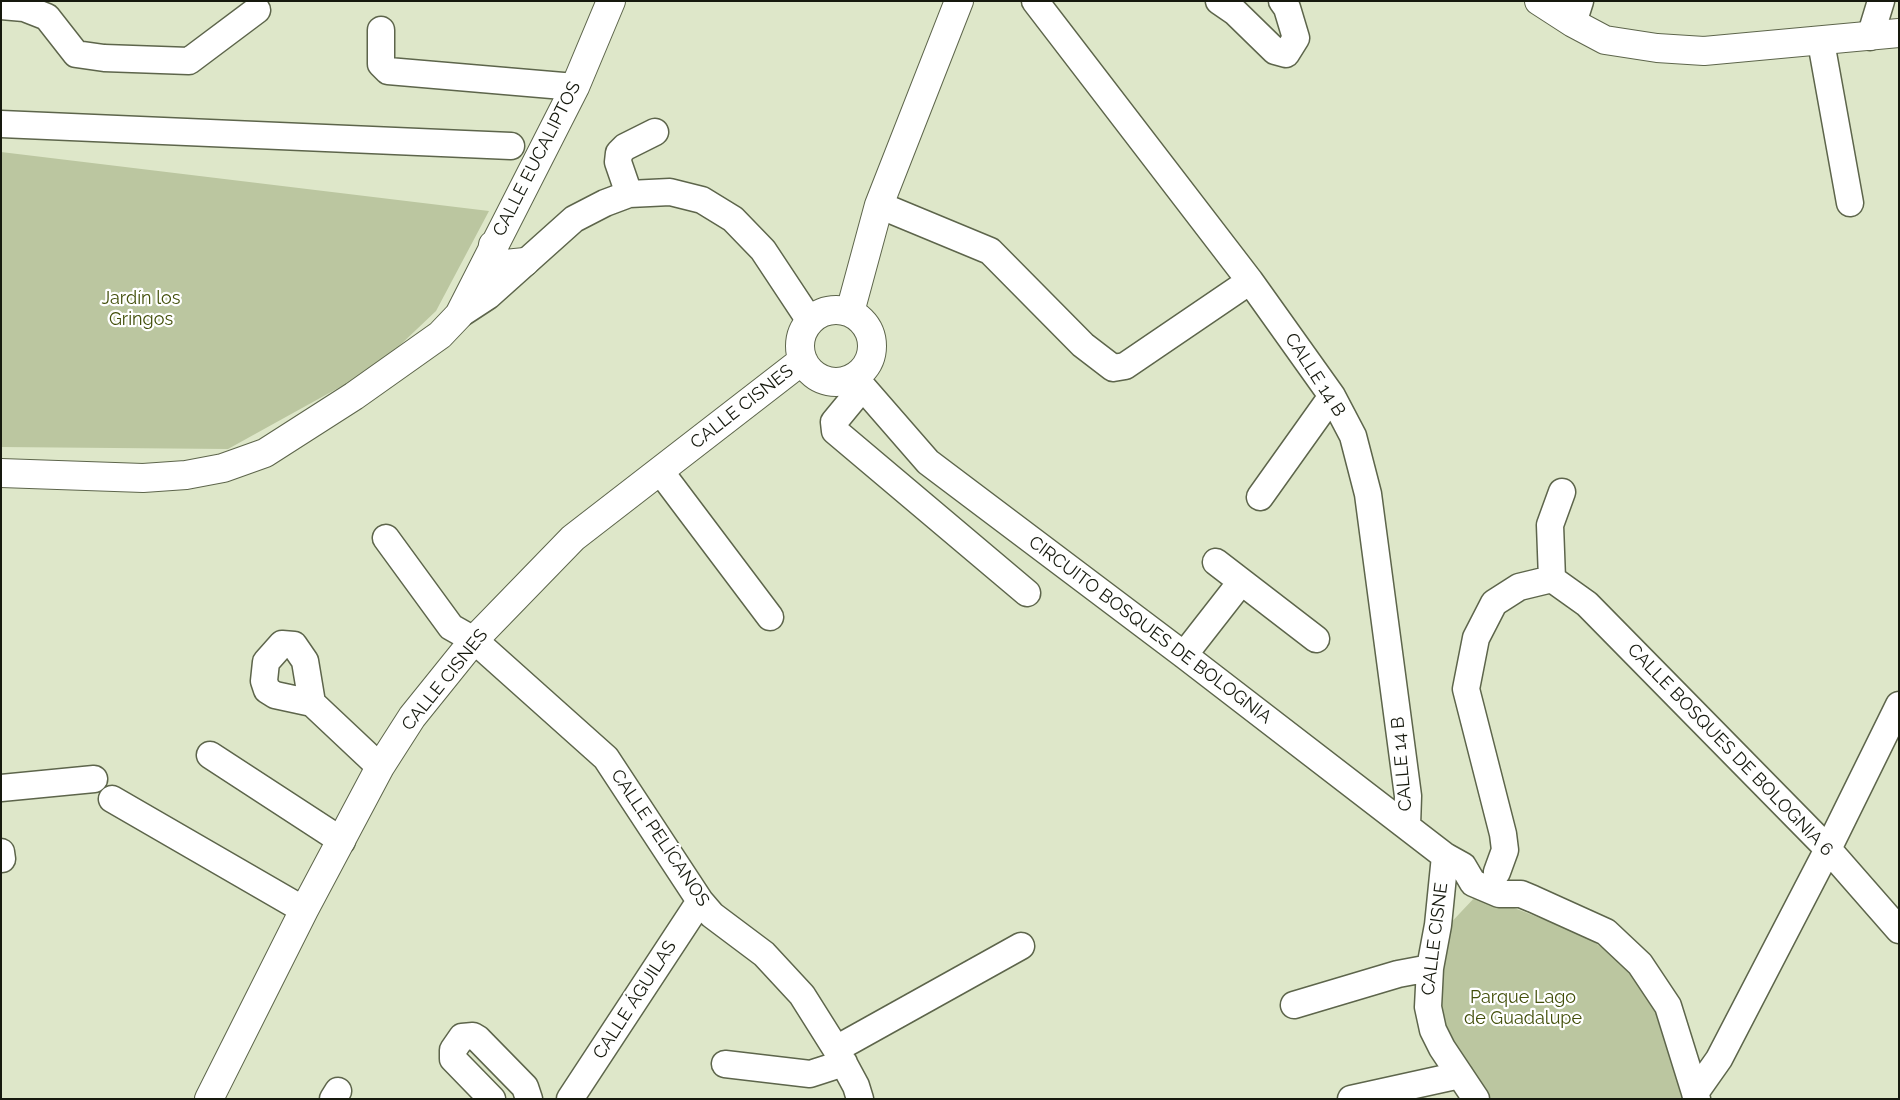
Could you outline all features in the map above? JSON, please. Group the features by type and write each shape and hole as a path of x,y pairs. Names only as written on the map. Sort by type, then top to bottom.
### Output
{"main road":[{"name":"CALLE EUCALIPTOS","path":"1,474 143,478 186,475 223,468 265,453 354,396 440,335 459,315 575,87 610,1"},
{"path":"850,312 879,205 959,1"},
{"path":"1539,1 1577,12 1605,40 1657,48 1704,51 1821,42 1899,33"},
{"path":"493,245 492,251 496,259 505,264 525,262"},
{"path":"829,310 850,312 868,328 872,340 872,352 868,364 858,382 823,380 808,368 803,360 801,339 810,321 829,310"},
{"name":"CALLE CISNES","path":"208,1099 304,910 380,767 412,717 474,640 573,538 803,360"},
{"path":"1,460 140,466 187,460 257,441 323,400 354,396"},
{"path":"1,485 146,490 187,488 227,481 269,466 339,422 354,396"}],"street":[{"path":"1220,1 1235,12 1275,51 1286,54 1296,38 1287,8 1282,1"},
{"path":"1870,37 1880,1"},
{"name":"CALLE 14 B","path":"1041,3 1250,281 1332,396 1353,436 1368,494 1408,796 1407,826"},
{"path":"1,6 24,8 47,17 76,54 104,58 189,61 213,45 257,10"},
{"path":"381,30 381,64 388,71 575,87"},
{"path":"1821,42 1850,203"},
{"path":"1,124 511,146"},
{"path":"628,194 618,162 619,153 625,147 655,132"},
{"path":"459,315 488,296 574,219 628,194 670,192 702,200 733,219 763,250 810,321"},
{"path":"879,205 990,251 1083,345 1113,368 1125,366 1250,281"},
{"path":"858,382 834,422 835,431 1027,593"},
{"name":"CIRCUITO BOSQUES DE BOLOGNIA","path":"858,382 928,462 1454,861 1473,883 1499,894 1520,894 1606,932 1640,964 1668,1006 1696,1096"},
{"path":"1260,497 1332,396"},
{"path":"660,471 770,618"},
{"path":"1497,872 1504,850 1503,834 1466,689 1476,638 1494,603 1519,587 1552,579 1550,525 1562,492"},
{"name":"CALLE PELÍCANOS","path":"386,538 451,627 474,640 606,758 700,901 712,915 764,954 802,995 840,1056 856,1086 860,1099"},
{"path":"1216,562 1316,639"},
{"name":"CALLE BOSQUES DE BOLOGNIA 6","path":"1552,579 1587,604 1828,850 1895,923"},
{"path":"1184,655 1241,582"},
{"path":"312,703 380,767"},
{"path":"1696,1096 1719,1059 1828,850 1899,705"},
{"path":"210,755 342,840"},
{"path":"1,788 94,779"},
{"path":"112,799 304,910"},
{"path":"1,852 2,859"},
{"name":"CIRCUITO BOSQUES DE BOLOGNIA","path":"1454,861 1497,872 1510,880 1520,894"},
{"name":"CALLE CISNE","path":"1454,861 1438,925 1430,968 1428,1007 1433,1030 1476,1099"},
{"name":"CALLE ÁGUILAS","path":"570,1099 700,901"},
{"path":"725,1064 810,1074 1021,946"},
{"path":"1294,1005 1398,974 1430,968"},
{"path":"492,1099 453,1059 453,1050 462,1037 468,1035 478,1039 525,1087 529,1099"},
{"path":"1351,1099 1460,1075"}],"green space":[{"name":"Jardín los Gringos","path":"1,152 489,211 436,311 378,366 228,449 1,447"},
{"name":"Parque Lago de Guadalupe","path":"1478,894 1584,935 1638,973 1698,1099 1462,1099 1427,1032 1443,931"}]}
